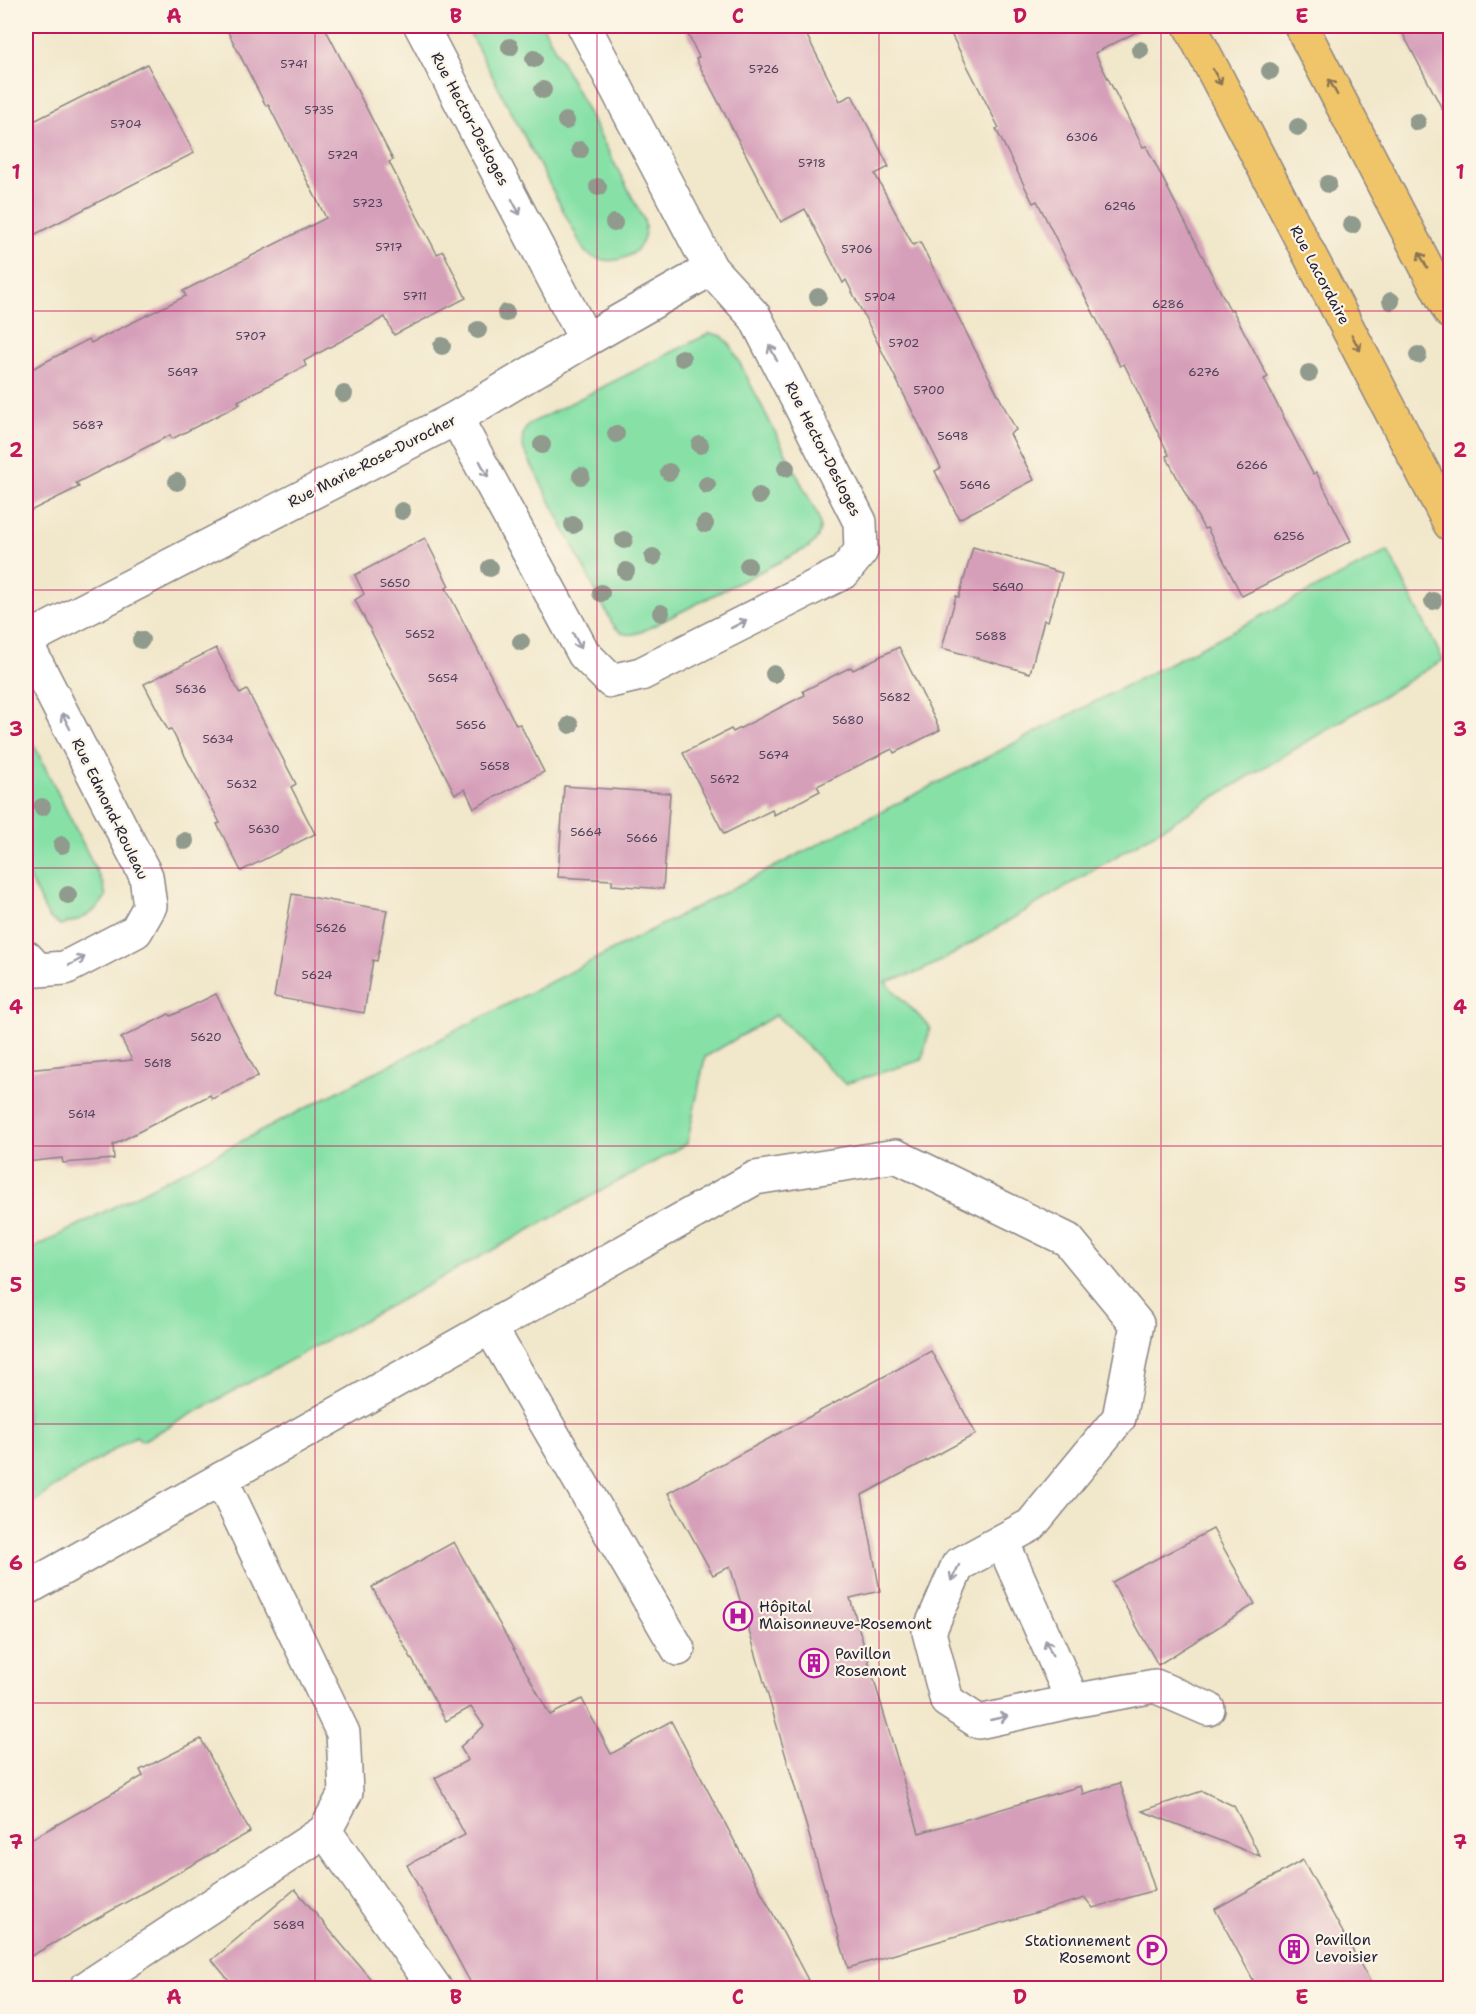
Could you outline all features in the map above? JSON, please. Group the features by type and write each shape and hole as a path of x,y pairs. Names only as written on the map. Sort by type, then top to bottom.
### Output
{"main road":[{"name":"Rue Lacordaire","path":"1190,26 1450,524"},
{"path":"1301,26 1450,312"}],"street":[{"name":"Rue Hector-Desloges","path":"421,26 586,340"},
{"name":"Rue Hector-Desloges","path":"456,418 584,654 611,681 641,674 844,572 861,551 860,522 754,317 711,269 584,26"},
{"name":"Rue Marie-Rose-Durocher","path":"26,641 456,418 711,269"},
{"name":"Rue Edmond-Rouleau","path":"26,641 146,876 150,906 136,931 65,968 38,970 26,957"},
{"path":"26,1588 755,1178 896,1156 1068,1239 1137,1324 1119,1418 1032,1525 958,1565 929,1632 946,1701 979,1722 1155,1686 1208,1709"},
{"path":"490,1327 678,1648"},
{"path":"86,1989 325,1831 346,1792 343,1732 220,1479"},
{"path":"1002,1541 1073,1701"},
{"path":"325,1831 435,1989"}],"green space":[{"path":"466,26 543,26 644,220 645,232 642,243 636,251 617,260 595,258 585,252"},
{"path":"710,333 722,336 731,346 818,516 819,533 809,547 643,631 634,634 622,633 612,623 524,450 522,439 529,424"},
{"path":"1388,551 1443,660 950,956 919,972 885,982 930,1027 922,1060 845,1084 776,1015 705,1057 687,1144 142,1441 136,1436 54,1487 26,1508 26,1252"},
{"path":"26,729 103,884 106,896 97,908 86,916 60,925 49,918 26,872"}],"building":[{"path":"225,26 324,26 393,160 389,162 437,254 443,251 466,298 394,335 385,317 304,361 306,366 238,401 240,404 172,439 170,435 76,483 79,487 26,513 26,372 89,339 91,343 186,296 183,291 326,218"},
{"path":"684,26 802,26 840,101 852,95 889,167 875,174 913,245 920,242 1016,430 1010,434 1034,480 959,519 935,471 941,468 846,280 843,283 805,209 781,222 696,59 699,57"},
{"path":"947,26 1148,26 1095,53 1143,147 1146,146 1230,310 1232,309 1268,377 1264,379 1313,474 1316,472 1351,541 1242,596 1166,456 1169,455 1124,364 1120,366 1037,201 1033,203 996,129 999,128"},
{"path":"1399,26 1450,26 1450,124"},
{"path":"147,64 194,153 26,239 26,125"},
{"path":"425,538 449,586 446,588 516,725 520,724 544,772 474,808 465,789 455,794 355,600 364,594 355,575"},
{"path":"973,547 1062,573 1048,621 1044,620 1030,673 942,648 956,596 959,597"},
{"path":"899,647 940,730 894,753 892,749 817,786 820,791 774,815 772,810 724,834 683,753 731,729 733,732 805,695 803,691 851,667 853,670"},
{"path":"216,648 240,694 247,690 296,784 291,787 315,834 241,871 217,824 220,823 171,729 168,730 144,684"},
{"path":"564,786 670,793 663,889 612,885 612,880 558,877"},
{"path":"292,894 387,910 377,961 373,960 364,1013 274,997"},
{"path":"216,994 258,1076 212,1099 210,1095 113,1145 114,1159 63,1163 62,1158 26,1162 26,1070 132,1060 121,1038"},
{"path":"931,1351 976,1434 862,1495 880,1591 850,1598 919,1833 1081,1786 1083,1794 1120,1783 1155,1890 1093,1908 1085,1898 848,1968 730,1566 713,1575 668,1493"},
{"path":"1213,1529 1255,1604 1158,1665 1112,1582"},
{"path":"454,1542 550,1715 582,1699 611,1754 671,1721 808,1980 778,1989 474,1989 407,1865 465,1835 435,1778 468,1760 460,1747 484,1726 471,1707 446,1721 372,1587"},
{"path":"201,1739 250,1832 26,1959 26,1842 143,1776 140,1770"},
{"path":"1202,1791 1234,1806 1260,1856 1142,1811"},
{"name":"Pavillon Levoisier","path":"1303,1860 1374,1989 1258,1989 1215,1909"},
{"path":"295,1889 379,1989 236,1989 212,1960"}],"place":[{"name":"Hôpital Maisonneuve-Rosemont","path":"738,1616"},
{"name":"Pavillon Rosemont","path":"814,1663"},
{"name":"Pavillon Levoisier","path":"1294,1949"},
{"name":"Stationnement Rosemont","path":"1152,1950"}]}
